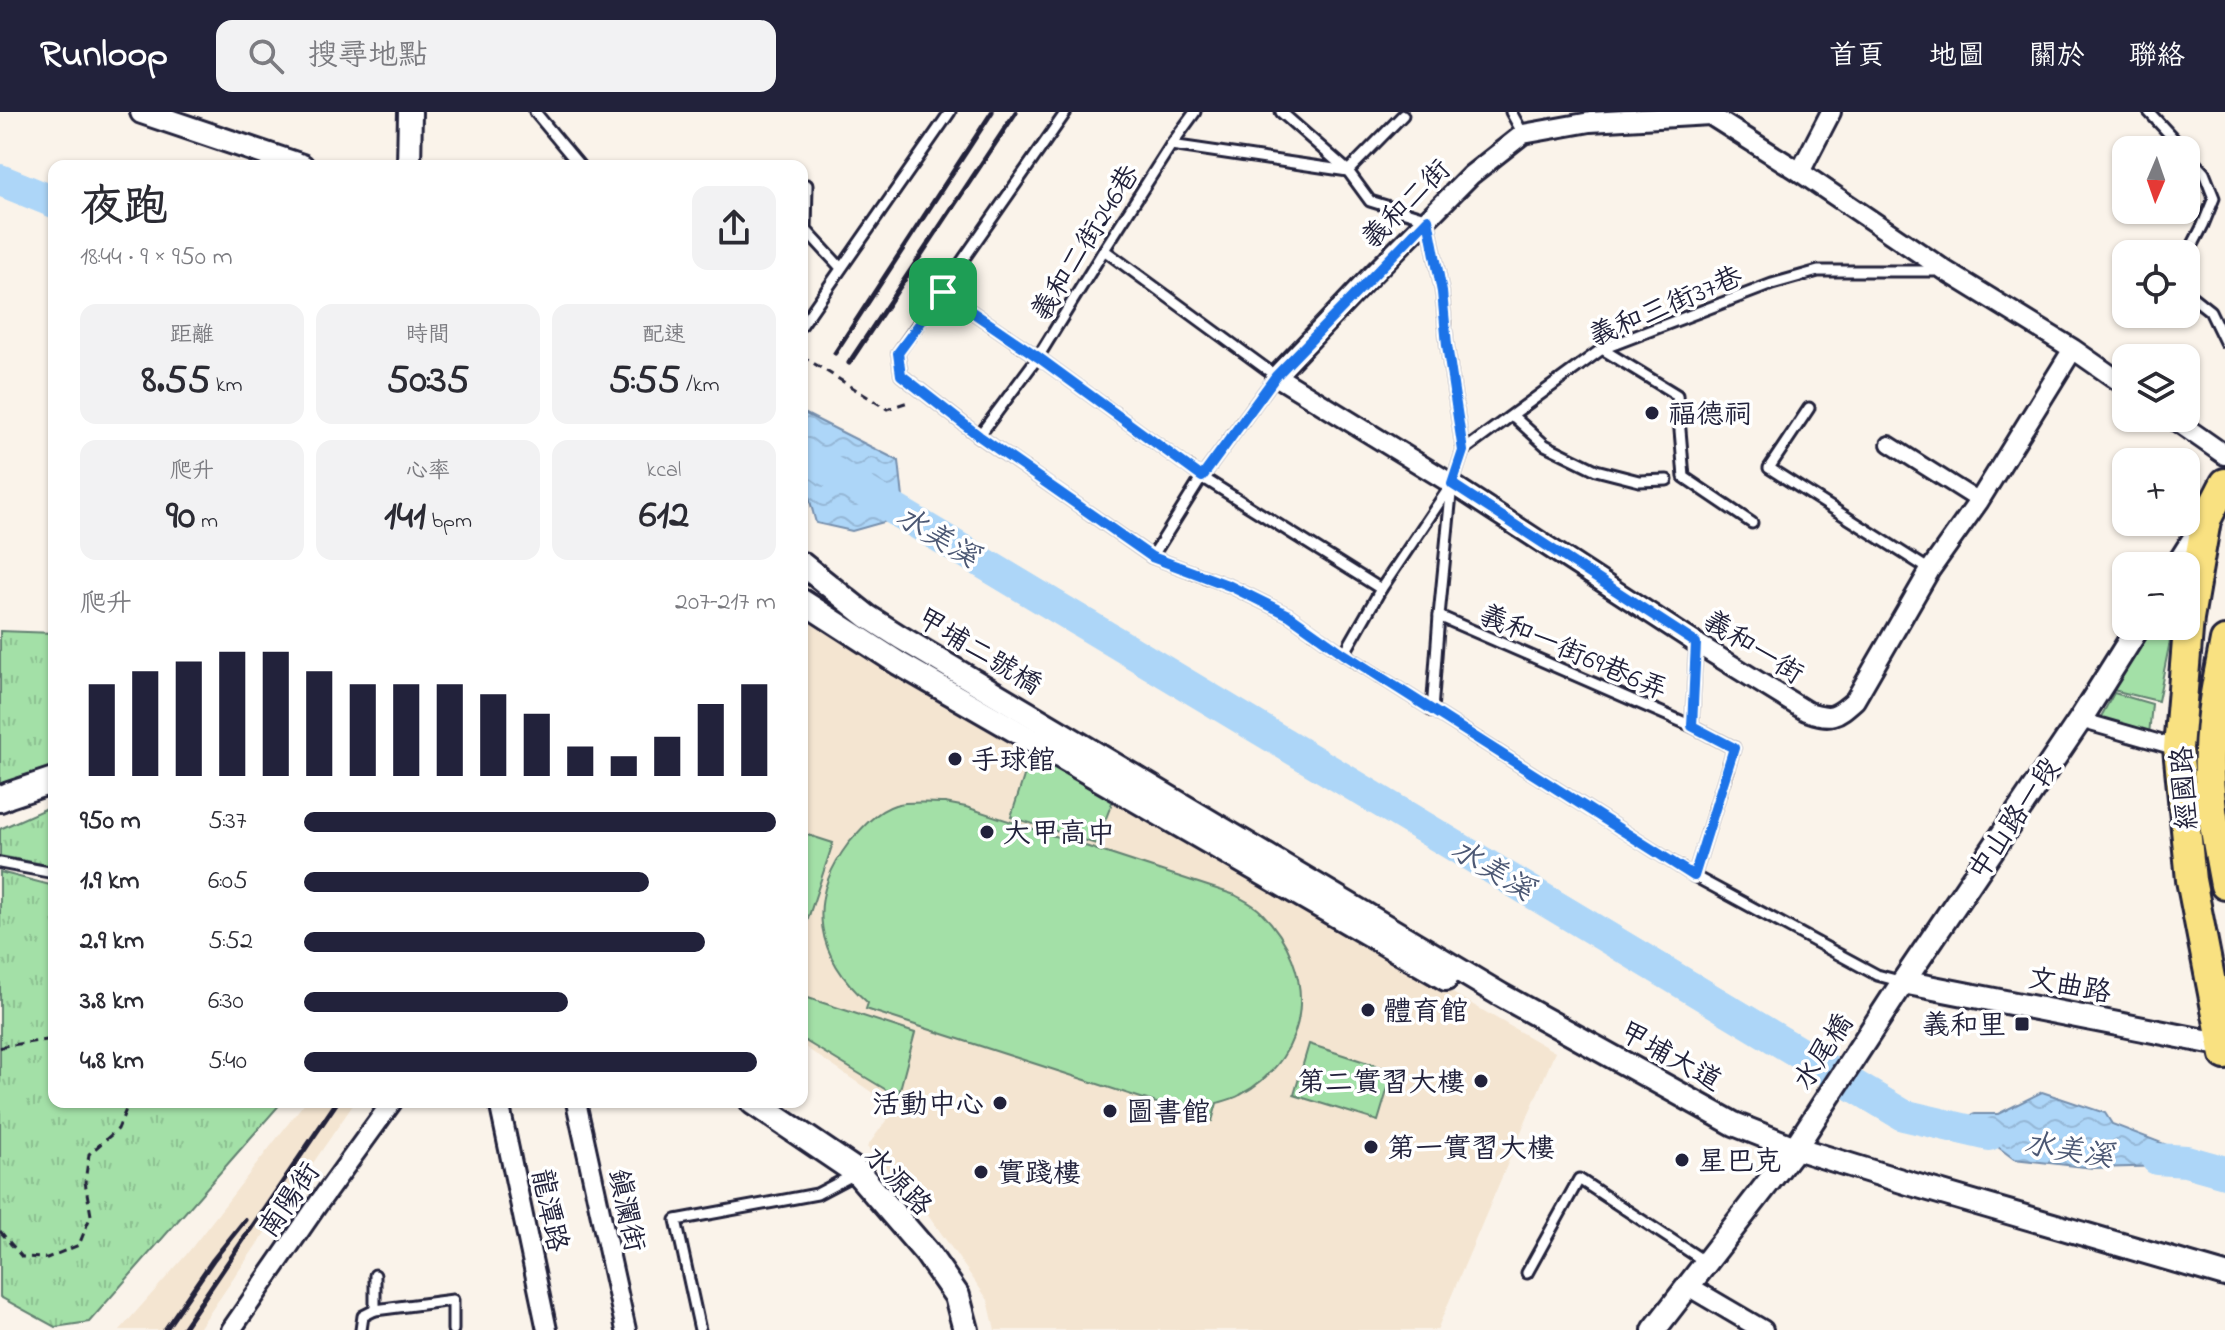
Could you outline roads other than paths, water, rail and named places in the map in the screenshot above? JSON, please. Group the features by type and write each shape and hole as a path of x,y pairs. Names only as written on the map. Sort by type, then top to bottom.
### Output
{"main road":[{"path":"2215,513 2225,483"},
{"name":"經國路","path":"2215,513 2189,618 2178,748 2191,880 2224,1048"},
{"name":"經國路","path":"2225,641 2209,751 2210,806 2225,885"},
{"path":"0,799 48,782"},
{"name":"水源路","path":"762,1108 858,1173 927,1253 957,1296 966,1330"}],"street":[{"path":"142,112 284,160"},
{"path":"409,160 410,112"},
{"path":"1800,172 1831,112"},
{"name":"義和二街","path":"1276,376 1471,175 1523,134 1589,117 1714,114 1946,271 2112,376"},
{"name":"義和一街","path":"1276,376 1452,484 1696,643 1806,711 1823,718 1839,715 1855,700 1930,570 1979,501 2073,349"},
{"path":"2192,432 2225,455"},
{"path":"1889,444 1979,501"},
{"path":"2187,552 2215,513"},
{"name":"甲埔二號橋","path":"808,569 900,637 1135,777"},
{"path":"808,605 926,679 1451,982 1501,995"},
{"name":"中山路一段","path":"1885,1009 2080,720 2130,640"},
{"path":"2080,720 2178,748"},
{"name":"甲埔大道","path":"1135,777 1501,995 1734,1124 1795,1148 2225,1275"},
{"name":"文曲路","path":"1903,982 2224,1048"},
{"name":"水尾橋","path":"1795,1148 1885,1009"},
{"name":"南陽街","path":"231,1330 388,1108"},
{"name":"龍潭路","path":"500,1108 547,1330"},
{"name":"鎮瀾街","path":"577,1108 626,1330"},
{"path":"1654,1330 1795,1148"},
{"path":"1688,1286 1763,1330"}],"lane":[{"path":"535,112 575,160"},
{"path":"808,316 950,112"},
{"path":"1066,112 898,353 901,375 979,436 1152,557 1230,586 1289,615 1432,711 1694,876 1877,975 1903,982"},
{"name":"義和二街246巷","path":"979,436 1038,357 1171,145 1195,112"},
{"path":"1281,112 1348,171 1370,201 1428,219 1442,292 1463,451 1452,484 1432,711"},
{"path":"1511,112 1523,134"},
{"path":"2149,112 2171,136"},
{"path":"1348,171 1403,115"},
{"path":"1171,145 1348,171"},
{"path":"2195,240 2214,198 2200,168"},
{"path":"808,232 841,268"},
{"path":"1104,250 1276,376"},
{"name":"義和三街37巷","path":"1463,451 1602,349 1772,284 1818,271 1946,271"},
{"path":"943,292 1202,477 1381,589"},
{"path":"2200,303 2210,311 2225,342"},
{"path":"1602,349 1677,395 1684,477 1752,523"},
{"name":"義和二街","path":"1152,557 1202,477 1276,376"},
{"path":"1809,408 1769,468 1930,570"},
{"path":"1513,416 1545,445 1596,470 1639,481 1667,480"},
{"path":"1344,654 1381,589 1452,484"},
{"name":"義和一街69巷6弄","path":"1439,616 1692,726 1734,748 1694,876"},
{"path":"1692,726 1696,643"},
{"path":"0,863 48,872"},
{"path":"700,1330 676,1220 817,1194 858,1173"},
{"path":"1527,1273 1579,1179 1707,1263"},
{"path":"375,1275 375,1310"},
{"path":"361,1330 363,1316 375,1310 453,1300 453,1330"}],"water":[{"path":"808,415 899,461 905,516 852,531 816,523 808,494"},
{"path":"2042,1092 2105,1113 2112,1124 2193,1155 2204,1165 2093,1168 2014,1159 1998,1147 1946,1125 1975,1114 1998,1114"}],"waterway":[{"name":"水美溪","path":"0,180 48,200"},
{"name":"水美溪","path":"808,458 1903,1115 1989,1135"},
{"name":"水美溪","path":"2157,1159 2186,1161 2225,1172"}],"railway":[{"path":"835,353 992,112"},
{"path":"849,363 1016,112"},
{"path":"182,1330 333,1108"},
{"path":"165,1330 245,1220"}],"place":[{"name":"福德祠","path":"1652,413"},
{"name":"手球館","path":"955,759"},
{"name":"大甲高中","path":"987,832"},
{"name":"體育館","path":"1368,1010"},
{"name":"義和里","path":"2022,1024"},
{"name":"第二實習大樓","path":"1481,1081"},
{"name":"活動中心","path":"1000,1103"},
{"name":"圖書館","path":"1110,1111"},
{"name":"第一實習大樓","path":"1371,1147"},
{"name":"星巴克","path":"1682,1160"},
{"name":"實踐樓","path":"981,1172"}]}
